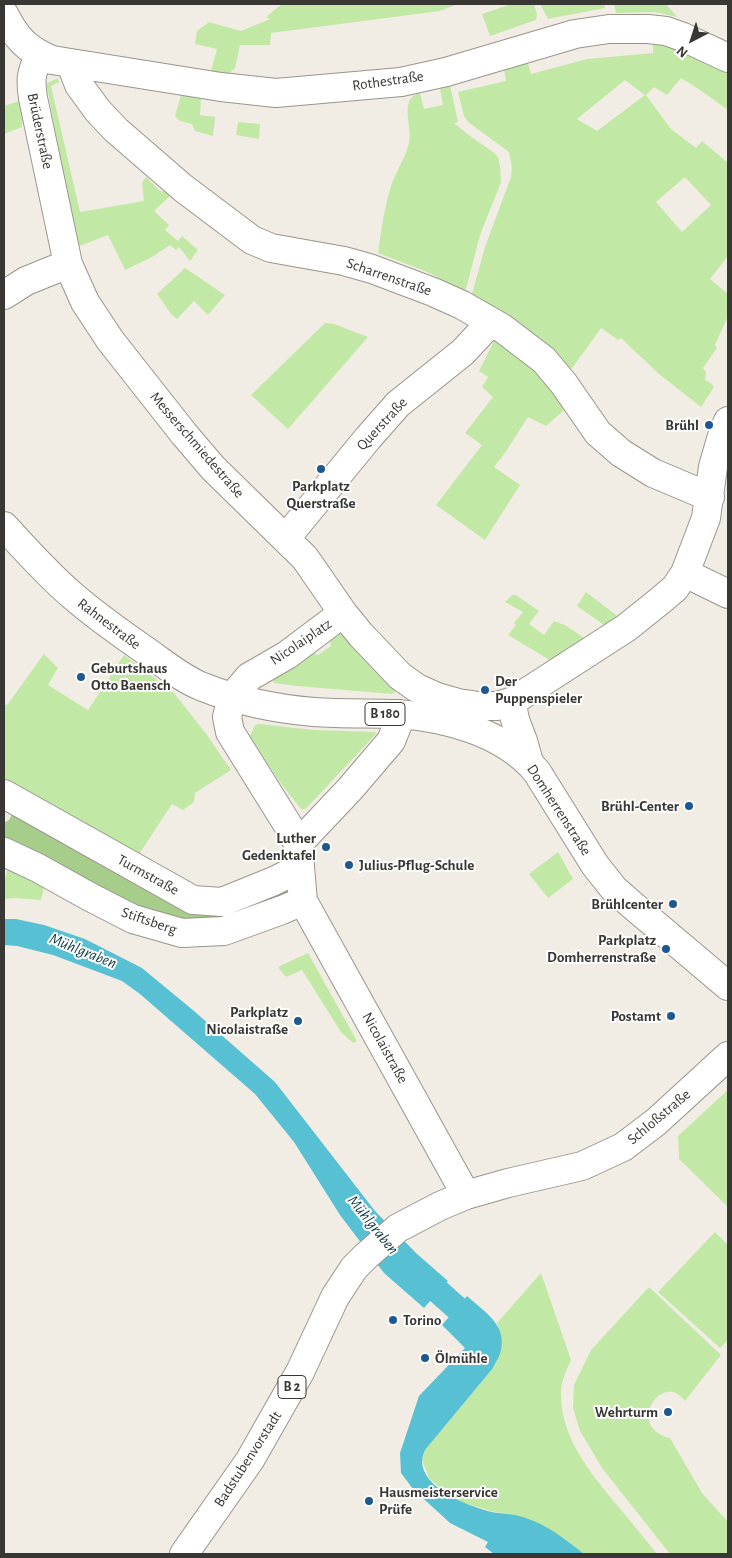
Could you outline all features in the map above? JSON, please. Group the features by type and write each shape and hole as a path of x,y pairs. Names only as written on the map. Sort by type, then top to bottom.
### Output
{"street":[{"path":"4,14 12,30 25,45 40,55"},
{"name":"Rothestraße","path":"40,55 71,64 247,91 276,93 401,82 446,72 576,34 609,28 666,31 728,58"},
{"name":"Brüderstraße","path":"40,55 32,69 30,82 68,264"},
{"name":"Scharrenstraße","path":"71,64 79,85 98,111 116,130 173,180 252,240 272,248 344,261 372,269 433,292 491,322 544,360 564,384 598,433 621,453 653,473 710,497"},
{"path":"4,295 26,281 68,264"},
{"name":"Messerschmiedestraße","path":"68,264 85,302 110,340 213,468 305,558 343,613"},
{"name":"Querstraße","path":"286,538 398,404 463,352 491,322"},
{"path":"529,762 515,725 512,712 513,701 626,628 661,600 686,573 706,518 713,467 728,422"},
{"name":"Rahnestraße","path":"4,526 48,573 97,616 176,672 202,687 232,697"},
{"path":"686,573 728,594"},
{"name":"Nicolaiplatz","path":"232,697 249,677 287,655 343,613 382,659 400,676 417,688 437,697 479,706 497,706 513,701"},
{"path":"232,697 227,717 230,732 291,830 299,856 303,900"},
{"name":"Domherrenstraße","path":"232,697 279,708 314,712 399,714 425,718 466,728 508,746 529,762 548,788 595,865 614,889 728,986"},
{"path":"299,856 350,789 391,741 399,714"},
{"name":"Turmstraße","path":"4,794 193,900 222,902 274,881 299,856"},
{"name":"Stiftsberg","path":"4,852 133,919 182,933 224,931 282,910 303,900"},
{"name":"Nicolaistraße","path":"303,900 466,1195"},
{"name":"Schloßstraße","path":"466,1195 582,1166 623,1147 656,1122 728,1056"},
{"name":"Badstubenvorstadt","path":"184,1554 250,1460 300,1372 335,1297 354,1268 398,1228 419,1216 466,1195"}],"green space":[{"path":"282,4 458,4 440,11 271,33 270,45 240,45 235,68 227,75 211,71 217,49 195,44 197,31 209,22 241,31 270,19 266,17"},
{"path":"511,4 534,4 537,14 536,20 490,36 482,14"},
{"path":"540,4 604,4 605,8 548,19"},
{"path":"614,4 668,4 677,17 655,12 616,13"},
{"path":"653,37 728,71 728,110 681,78 667,95 654,87 646,95 671,129 696,148 702,141 728,163 728,256 710,279 728,294 728,316 715,345 717,348 703,368 706,372 705,380 714,387 701,407 659,374 621,338 618,340 601,328 570,371 473,300 472,294 485,247 511,177 512,168 509,152 468,122 464,116 458,92 506,81 503,63 526,57 531,74 587,59 653,53","holes":["625,80 645,95 597,131 577,119","685,177 711,205 682,232 656,202"]},
{"path":"58,78 59,82 51,86 80,212 144,201 142,183 146,177 160,191 173,193 154,211 169,225 165,230 178,241 182,236 198,250 190,261 179,247 176,250 170,245 152,257 125,270 108,235 77,247 47,87 47,83"},
{"path":"450,85 458,122 454,123 493,152 498,157 500,167 501,182 480,235 464,291 427,272 378,253 390,189 409,143 408,107 410,101 413,96 420,93 424,109 443,105 440,89"},
{"path":"181,95 201,98 200,115 215,117 213,136 195,131 192,124 180,121 175,116"},
{"path":"22,100 22,127 4,134 4,106"},
{"path":"238,122 260,124 259,139 236,135"},
{"path":"185,268 225,295 208,315 194,301 177,319 171,314 157,294"},
{"path":"325,323 334,324 368,337 288,429 251,395"},
{"path":"495,339 528,359 570,405 546,426 528,417 494,467 520,485 485,540 436,505 482,445 465,433 493,397 482,387 488,377 479,371"},
{"path":"586,592 620,618 607,627 577,606"},
{"path":"512,595 516,595 539,611 529,624 544,635 554,621 565,625 587,640 553,662 508,635 516,625 514,623 523,612 505,602"},
{"path":"342,630 395,687 395,692 392,694 274,683 273,681 277,676 312,652 318,655 331,646 330,639"},
{"path":"44,654 58,668 48,685 88,710 124,655 174,693 207,735 231,770 195,793 194,802 183,810 172,804 134,862 4,790 4,704 7,705"},
{"path":"255,725 314,730 375,732 376,734 305,809 301,809 279,781 250,736"},
{"path":"13,813 178,902 269,897 286,890 287,895 219,923 181,925 4,848 4,823 9,820"},
{"path":"558,852 573,879 548,898 529,874"},
{"path":"8,868 44,887 41,900 4,899 4,882"},
{"path":"308,953 357,1041 353,1043 341,1032 302,970 286,977 278,967"},
{"path":"728,1090 728,1207 679,1159 678,1136"},
{"path":"715,1232 728,1245 728,1340 720,1348 658,1292"},
{"path":"541,1273 571,1360 561,1386 566,1427 587,1467 657,1554 584,1554 564,1538 526,1518 491,1511 464,1503 449,1496 429,1478 422,1460 425,1450 493,1368 500,1346 497,1323"},
{"path":"649,1287 721,1355 685,1401 673,1392 665,1392 653,1402 649,1410 649,1418 652,1426 659,1433 670,1438 702,1493 728,1522 728,1554 670,1554 602,1468 580,1431 573,1408 574,1385 591,1350"}],"water":[{"path":"4,919 16,919 44,925 85,939 142,968 275,1082 375,1211 416,1253 448,1281 424,1308 384,1273 340,1215 294,1142 255,1094 140,994 122,981 53,955 17,946 4,945"},
{"path":"467,1296 494,1320 501,1335 500,1354 493,1368 425,1450 422,1461 424,1471 438,1488 460,1501 483,1510 518,1516 534,1521 556,1533 584,1554 494,1554 485,1547 488,1542 450,1523 413,1489 401,1473 400,1453 419,1396 465,1348 442,1325"}],"waterway":[{"name":"Mühlgraben","path":"414,1270 477,1326 480,1333"}],"place":[{"name":"Brühl","path":"709,425"},
{"name":"Parkplatz Querstraße","path":"321,469"},
{"name":"Geburtshaus Otto Baensch","path":"81,677"},
{"name":"Der Puppenspieler","path":"485,690"},
{"name":"Brühl-Center","path":"689,806"},
{"name":"Luther Gedenktafel","path":"326,847"},
{"name":"Julius-Pflug-Schule","path":"349,865"},
{"name":"Brühlcenter","path":"673,904"},
{"name":"Parkplatz Domherrenstraße","path":"666,949"},
{"name":"Postamt","path":"671,1016"},
{"name":"Parkplatz Nicolaistraße","path":"298,1021"},
{"name":"Torino","path":"393,1320"},
{"name":"Ölmühle","path":"425,1358"},
{"name":"Wehrturm","path":"668,1412"},
{"name":"Hausmeisterservice Prüfe","path":"369,1501"}]}
